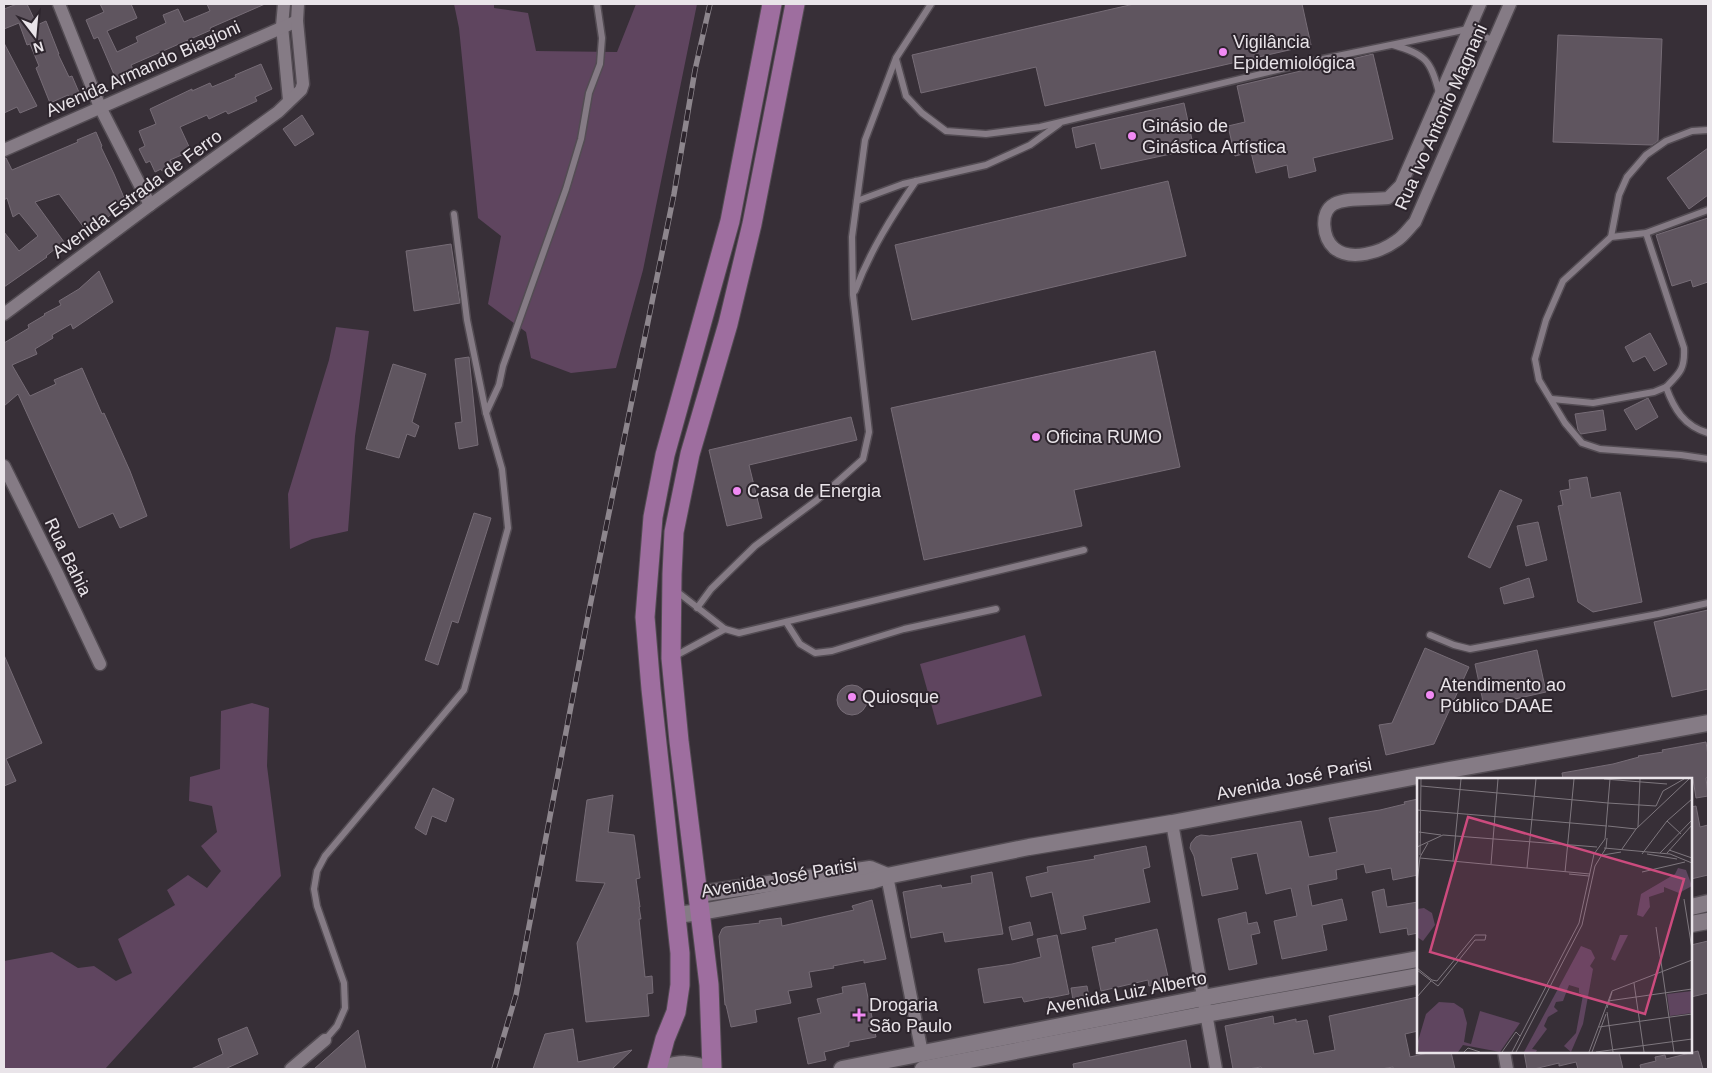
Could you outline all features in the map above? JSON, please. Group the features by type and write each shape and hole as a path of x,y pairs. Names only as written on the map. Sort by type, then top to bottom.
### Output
{"main road":[{"path":"772,4 730,220 665,455 653,517 645,617 652,699 680,953 680,985 676,1012 665,1039 659,1069 676,1064 691,1063 712,1069 709,985 679,741 671,658 674,532 690,454 728,324 752,224 795,4"},
{"name":"Avenida José Parisi","path":"1427,778 1708,723"},
{"name":"Avenida José Parisi","path":"676,915 700,903 871,881 887,876 1029,847 1417,780"},
{"path":"1692,906 1708,903"},
{"path":"1692,924 1708,921"},
{"name":"Avenida Luiz Alberto","path":"925,1069 1417,959"},
{"name":"Avenida Luiz Alberto","path":"842,1069 922,1053 1205,1006 1417,976"},
{"path":"922,1053 925,1069"}],"street":[{"path":"59,4 100,107 150,205"},
{"path":"284,4 282,26 289,100"},
{"name":"Avenida Estrada de Ferro","path":"4,314 278,112 301,90 303,84 297,21 298,4"},
{"name":"Rua Ivo Antonio Magnani","path":"1480,4 1401,185 1388,198 1370,200 1347,199 1332,204 1325,215 1324,233 1334,248 1350,255 1376,252 1398,241 1415,222 1510,4"},
{"name":"Avenida Armando Biagioni","path":"4,150 297,21"},
{"name":"Rua Bahia","path":"4,466 58,573 100,664"},
{"path":"1172,823 1216,1069"},
{"path":"887,876 922,1053"},
{"path":"291,1069 325,1040"},
{"path":"1504,1053 1507,1069"}],"lane":[{"path":"486,413 499,385 503,366 566,189 580,139 589,93 600,64 602,38 597,4"},
{"path":"697,608 711,589 755,546 817,500 863,459 869,432 854,295 852,236 865,140 896,58 931,4"},
{"path":"896,58 906,96 922,113 946,131 986,134 1040,127 1323,59 1468,29 1494,41"},
{"path":"1392,45 1414,51 1427,61 1434,74 1439,95"},
{"path":"857,202 903,184 986,164 1030,146 1062,122"},
{"path":"1612,238 1619,195 1626,177 1646,155 1666,142 1692,131 1708,130"},
{"path":"854,295 862,273 887,224 916,181"},
{"path":"1708,210 1646,233 1612,238 1563,281 1546,320 1535,359 1539,380 1566,423 1582,444 1600,449 1681,455 1708,460"},
{"path":"325,1040 338,1026 345,1008 344,983 317,906 314,889 317,871 325,856 464,690 508,528 502,470 486,413 467,320 454,214"},
{"path":"1552,399 1593,403 1654,392 1666,387 1679,374 1685,362 1684,348 1646,233"},
{"path":"1666,387 1673,405 1682,419 1708,433"},
{"path":"672,588 725,628 739,633 1084,550"},
{"path":"1430,635 1454,645 1470,649 1708,603"},
{"path":"786,622 800,644 815,653 832,651 904,629 996,609"},
{"path":"671,658 725,628"}],"shaded area":[{"path":"454,4 494,4 494,8 528,13 536,51 617,52 636,4 697,4 643,270 616,368 571,373 531,358 526,332 488,304 501,236 478,218 459,28"},
{"path":"336,327 369,331 355,436 348,531 312,539 290,549 288,494 329,360"},
{"path":"1025,635 1042,696 937,725 920,664"},
{"path":"252,703 269,708 267,766 281,876 105,1069 4,1069 4,961 52,952 78,968 94,966 116,981 132,973 118,939 175,905 167,890 188,875 207,888 221,871 201,846 217,832 212,806 189,801 190,777 220,769 221,711"}],"building":[{"path":"17,4 27,4 37,25 46,21 58,54 69,77 72,76 81,97 72,102 68,95 50,103 36,68 39,66 30,44 27,45 19,23 4,29 4,9"},
{"path":"100,4 131,4 137,18 107,31 117,52 138,42 136,37 166,23 163,15 178,9 184,22 210,11 207,4 265,4 131,65 134,71 116,79 98,37 94,39 86,20 104,12"},
{"path":"1134,4 1302,4 1311,45 1045,106 1036,67 921,93 912,55"},
{"path":"1558,35 1662,39 1658,141 1652,145 1553,142"},
{"path":"4,43 37,106 20,113 17,107 4,113"},
{"path":"1373,54 1393,139 1313,158 1316,171 1289,178 1287,165 1256,173 1251,152 1235,156 1228,126 1245,122 1237,86"},
{"path":"261,64 272,89 255,97 257,101 228,114 226,111 209,119 207,115 180,127 191,151 170,160 173,166 155,172 150,161 146,163 139,149 145,146 139,131 156,124 150,109 192,89 192,91 210,83 212,87"},
{"name":"Ginásio de Ginástica Artística","path":"1184,103 1194,149 1101,169 1095,143 1076,148 1072,128"},
{"path":"302,115 314,134 295,146 283,129"},
{"path":"96,132 125,200 124,204 88,233 59,194 35,202 64,242 47,257 4,287 4,232 19,251 38,236 19,213 13,217 7,198 4,200 4,158 6,158 12,170 78,142 77,140"},
{"path":"1708,148 1708,195 1689,209 1667,178"},
{"path":"1168,181 1186,256 912,320 895,245"},
{"path":"1708,218 1708,282 1693,287 1691,280 1672,286 1656,235"},
{"path":"451,244 460,303 414,311 406,251"},
{"path":"99,271 113,302 73,329 71,324 52,335 53,338 35,349 37,354 12,365 30,396 56,384 54,380 82,368 130,471 147,516 120,528 113,513 79,528 18,394 4,406 4,343 29,328 28,325 44,314 61,305 59,301 79,289"},
{"path":"1650,333 1667,364 1654,371 1645,356 1633,362 1625,347"},
{"name":"Oficina RUMO","path":"1155,351 1180,467 1074,490 1082,526 924,560 891,408"},
{"path":"469,357 478,445 459,449 455,423 462,422 455,359"},
{"path":"393,364 426,374 412,422 419,426 415,437 407,434 399,458 366,449"},
{"path":"1648,398 1658,417 1636,430 1624,410"},
{"path":"1603,410 1606,430 1581,434 1578,430 1575,414"},
{"name":"Casa de Energia","path":"851,417 857,440 749,465 762,518 727,526 709,450"},
{"path":"1587,477 1591,498 1620,492 1642,602 1593,612 1578,602 1558,506 1563,505 1560,491 1570,489 1569,480"},
{"path":"1500,490 1522,500 1490,568 1468,557"},
{"path":"474,513 491,518 458,623 452,621 438,665 425,660"},
{"path":"1538,522 1547,560 1526,566 1517,526"},
{"path":"1529,578 1534,597 1504,604 1500,588"},
{"path":"1708,610 1708,689 1672,697 1654,622"},
{"name":"Atendimento ao Público DAAE","path":"1425,648 1469,667 1434,744 1386,755 1379,725 1392,723"},
{"path":"1537,650 1546,692 1484,706 1475,664"},
{"path":"4,655 42,743 6,759 16,781 4,786"},
{"name":"Quiosque","path":"852,685 863,689 867,700 863,711 852,715 841,711 837,700 841,689"},
{"path":"1706,742 1708,796 1696,798 1692,778 1563,778 1562,773 1613,764 1638,756 1663,752 1662,750"},
{"path":"433,788 454,799 446,822 432,816 426,835 415,828"},
{"path":"613,795 608,832 634,835 640,878 636,879 645,977 652,976 653,993 647,994 649,1016 586,1022 577,943 605,883 576,881 587,800"},
{"path":"1417,799 1417,875 1393,880 1391,868 1366,873 1364,864 1336,870 1337,879 1308,885 1312,906 1342,899 1347,920 1322,925 1327,950 1282,959 1274,921 1297,916 1291,888 1266,894 1257,853 1231,858 1238,889 1202,896 1194,856 1190,848 1191,843 1196,837 1301,821 1309,857 1337,852 1329,818 1380,810 1405,804 1404,802"},
{"path":"1696,806 1700,827 1708,825 1708,875 1692,879 1692,807"},
{"path":"1146,846 1150,867 1143,869 1150,902 1083,916 1086,929 1061,934 1052,892 1031,897 1026,877 1048,872 1047,867 1095,859 1094,856"},
{"path":"992,872 1003,934 945,942 943,932 911,938 903,892 941,885 942,888 972,883 971,876"},
{"path":"1384,889 1387,907 1417,902 1417,933 1408,935 1407,928 1380,933 1372,892"},
{"path":"872,900 886,959 864,963 864,960 809,972 812,987 788,991 791,1003 755,1010 757,1022 731,1027 725,1005 719,936 722,929 781,918 782,926 854,910 852,906"},
{"path":"1246,912 1248,924 1257,922 1260,933 1251,935 1257,964 1229,970 1218,919"},
{"path":"1030,922 1033,935 1012,940 1009,927"},
{"path":"1157,929 1169,981 1149,986 1148,980 1101,991 1092,947 1116,942 1115,939"},
{"path":"1057,935 1069,994 1024,1002 1022,997 984,1003 978,969 1041,957 1037,939"},
{"path":"1708,941 1708,993 1692,997 1692,945"},
{"path":"865,983 876,1037 849,1042 849,1046 824,1052 826,1060 808,1064 798,1018 821,1013 817,999 843,993 842,987"},
{"path":"1087,986 1090,1003 1074,1006 1071,988"},
{"path":"1417,997 1417,1031 1405,1034 1410,1057 1428,1053 1451,1053 1455,1069 1393,1069 1393,1067 1381,1069 1262,1069 1261,1067 1233,1069 1225,1026 1273,1016 1274,1024 1296,1019 1296,1022 1307,1020 1314,1054 1335,1050 1329,1016"},
{"path":"247,1027 258,1054 225,1069 191,1069 223,1054 218,1039"},
{"path":"573,1029 578,1062 632,1050 612,1069 533,1069 545,1034"},
{"path":"358,1030 366,1069 314,1069"},
{"path":"1186,1040 1191,1069 1074,1069 1073,1064"},
{"path":"1698,1051 1703,1069 1641,1069 1640,1065 1656,1061 1655,1057 1665,1055 1666,1059"},
{"path":"1524,1053 1619,1053 1623,1069 1578,1069 1576,1062 1559,1066 1559,1063 1527,1069"}],"railway":[{"path":"494,1069 516,995 590,606 674,194 695,70 710,4"}],"place":[{"name":"Vigilância Epidemiológica","path":"1223,52"},
{"name":"Ginásio de Ginástica Artística","path":"1132,136"},
{"name":"Oficina RUMO","path":"1036,437"},
{"name":"Casa de Energia","path":"737,491"},
{"name":"Atendimento ao Público DAAE","path":"1430,695"},
{"name":"Quiosque","path":"852,697"},
{"name":"Drogaria São Paulo","path":"859,1015"}]}
